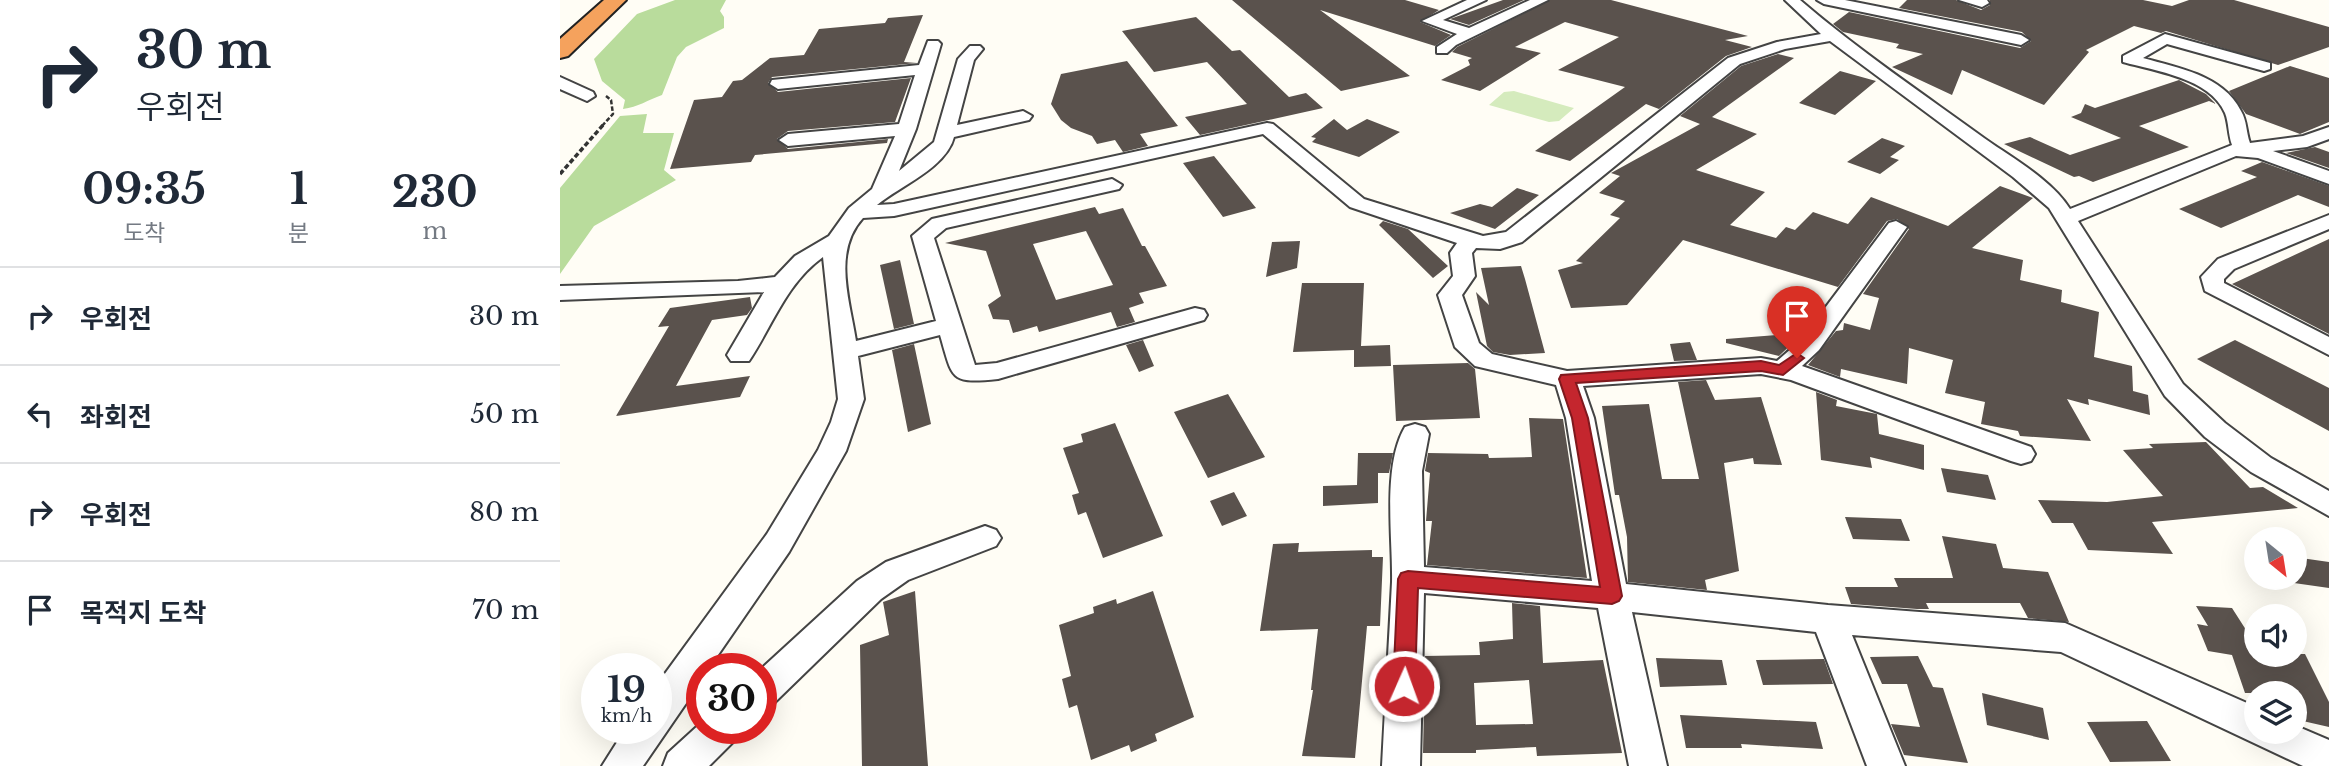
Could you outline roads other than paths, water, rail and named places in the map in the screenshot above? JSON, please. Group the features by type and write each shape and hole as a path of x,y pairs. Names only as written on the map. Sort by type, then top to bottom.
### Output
{"highway":[{"path":"560,34 598,0"},
{"path":"560,51 616,0"}],"street":[{"path":"1470,33 1429,21 1479,0"},
{"path":"1442,50 1451,42 1541,0"},
{"path":"1797,5 1824,0 2021,40"},
{"path":"1966,0 1982,3"},
{"path":"1797,5 1833,36 2021,173 2057,204 2174,390 2215,430 2261,465 2329,505"},
{"path":"856,212 894,210 1267,128 1357,202 1378,212 1482,243 1500,242 1514,237 1734,61 1782,45 1833,36"},
{"path":"2264,66 2165,39 2129,59 2207,84 2234,111 2239,144 2245,149 2329,178"},
{"path":"881,191 904,135 933,44"},
{"path":"672,693 778,542 832,452 850,399 833,263 836,241 856,212 881,191 934,155 947,133 966,59 975,49"},
{"path":"2207,84 2241,60"},
{"path":"778,83 925,69"},
{"path":"560,82 587,96"},
{"path":"947,133 1023,116"},
{"path":"2066,218 2234,150 2307,141 2329,132"},
{"path":"788,140 904,135"},
{"path":"1112,184 939,223 923,236 963,369 969,374 998,371 1195,316"},
{"path":"2329,221 2226,264 2212,277 2213,286 2230,297 2329,346"},
{"path":"1783,370 1810,345 1896,227"},
{"path":"1471,239 1461,253 1464,276 1450,295 1468,347 1484,360 1567,379 1748,367 1783,370 2021,454"},
{"path":"740,355 781,283 803,257 836,241"},
{"path":"560,293 738,288 781,283"},
{"path":"845,352 948,325"},
{"path":"1567,379 1580,418 1612,596 1648,766"},
{"path":"1401,766 1408,579 1407,471 1415,434"},
{"path":"777,677 869,590 897,571 985,538"},
{"path":"1408,579 1612,596 1828,619 2065,638 2244,720"},
{"path":"1828,619 1886,766"},
{"path":"621,766 637,744"},
{"path":"682,766 705,744"},
{"path":"2296,744 2329,759"}]}
